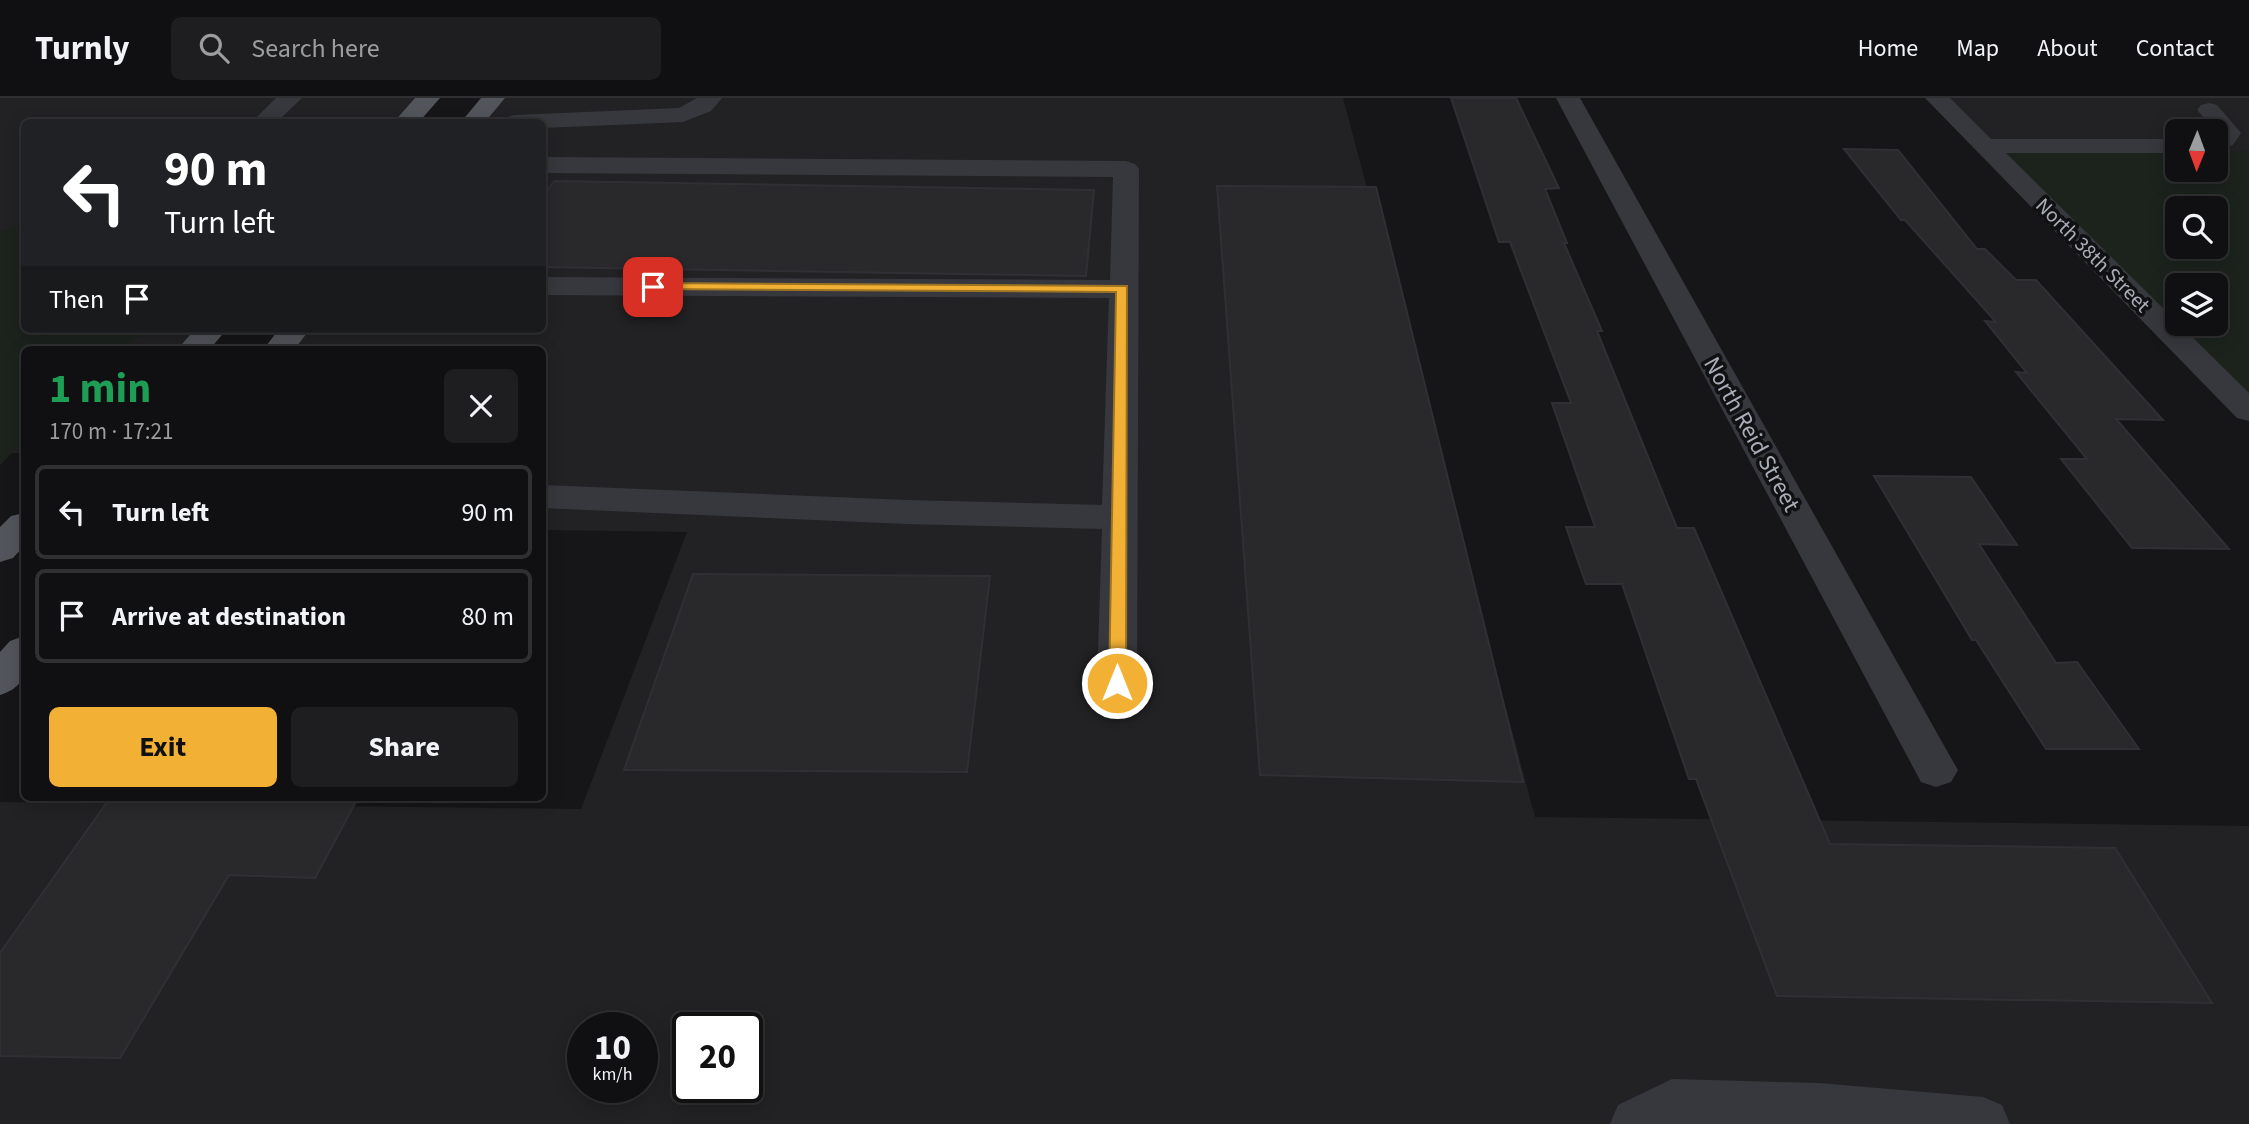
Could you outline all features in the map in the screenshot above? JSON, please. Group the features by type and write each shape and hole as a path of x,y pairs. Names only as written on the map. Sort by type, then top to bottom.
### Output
{"main road":[{"path":"409,119 429,98"},
{"path":"476,119 493,98"},
{"path":"196,346 208,333"},
{"path":"0,549 21,528"}],"street":[{"path":"267,119 290,98"},
{"path":"542,119 554,98"},
{"path":"546,120 635,119 683,115 703,106 710,98"},
{"name":"North Reid Street","path":"1568,98 1936,770"},
{"name":"North 38th Street","path":"1937,98 2249,411"},
{"path":"2209,110 2217,119"},
{"path":"1984,146 2165,146"},
{"path":"546,165 1126,169 1117,683"},
{"path":"546,286 1122,289"},
{"path":"546,496 907,512 1119,517"},
{"path":"1637,1124 1672,1105 1819,1110 1983,1124"}],"shaded area":[{"path":"0,98 418,98 401,119 21,119 21,333 202,333 190,346 21,346 21,453 0,453"},
{"path":"502,98 1343,98 1535,817 2249,826 2249,1124 0,1124 0,802 581,809 687,532 546,530 546,346 290,346 302,333 546,333 546,119 483,119"},
{"path":"1944,98 2249,98 2249,151 2228,151 2228,119 2165,119 2165,150 1996,149"},
{"path":"1996,149 2165,150 2165,182 2228,182 2228,151 2249,151 2249,400 2184,336 2228,336 2228,273 2165,273 2165,317"},
{"path":"21,225 21,333 144,333 122,346 21,346 21,444 0,465 0,232"}],"building":[{"path":"1451,98 1516,98 1559,188 1545,189 1567,243 1564,243 1602,331 1597,331 1677,528 1694,528 1830,844 2115,848 2212,1003 1777,996 1696,779 1689,779 1622,584 1586,584 1566,527 1595,527 1552,403 1571,403 1510,242 1499,242"},
{"path":"1844,149 1898,150 1977,249 1985,249 2016,280 2036,280 2163,420 2116,419 2229,549 2132,548 2061,459 2087,459 2016,372 2027,373 1985,321 1996,322 1905,220 1901,220"},
{"path":"554,181 1094,190 1086,276 546,267 546,192"},
{"path":"1217,186 1376,187 1523,782 1260,775"},
{"path":"1874,476 1971,477 2017,545 1979,544 2056,663 2077,662 2139,749 2046,749 1976,640 1972,640"},
{"path":"693,574 990,576 967,772 624,770"},
{"path":"108,801 356,801 315,878 229,875 120,1058 0,1056 0,953"}],"route":[{"path":"653,287 1122,289 1117,683"}]}
